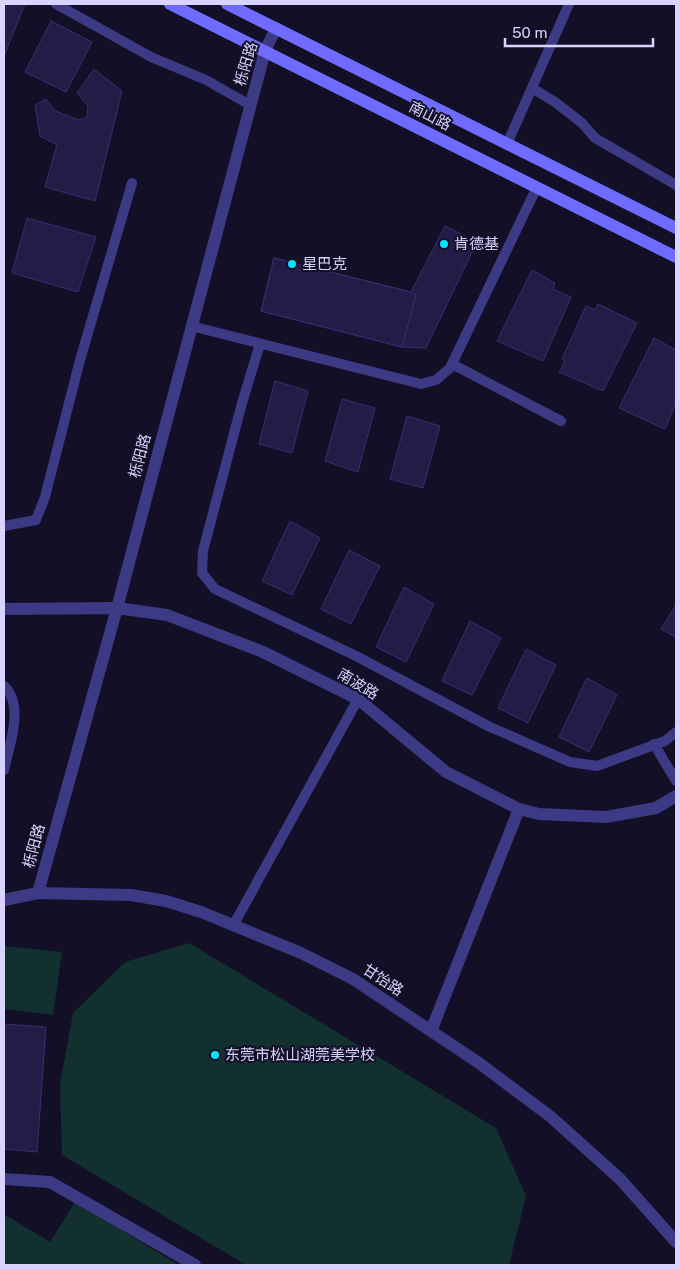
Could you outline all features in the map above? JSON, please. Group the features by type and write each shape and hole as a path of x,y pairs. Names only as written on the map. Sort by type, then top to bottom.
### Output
{"main road":[{"name":"南山路","path":"170,4 676,257"},
{"name":"南山路","path":"228,4 676,228"}],"street":[{"name":"栎阳路","path":"38,893 250,105 265,51 276,28"},
{"name":"南波路","path":"4,609 116,608 176,618 263,652 358,699 446,772 519,809 539,814 606,817 656,808 676,796"},
{"path":"432,1031 519,809"},
{"name":"甘饴路","path":"4,900 38,893 132,895 166,901 201,912 301,952 353,980 432,1031 479,1063 551,1117 620,1179 676,1242"},
{"path":"4,1180 50,1182 195,1265"}],"lane":[{"path":"56,4 151,57 206,80 250,105"},
{"path":"507,144 569,4"},
{"path":"532,88 555,102 582,123 595,138 676,185"},
{"path":"4,526 36,520 45,496 80,360 132,183"},
{"path":"191,326 421,384 436,380 450,368 537,187"},
{"path":"260,344 242,403 203,551 202,573 216,589 356,656 488,726 570,762 597,766 675,736"},
{"path":"452,364 561,421"},
{"path":"4,686 9,691 16,719 4,770"},
{"path":"234,924 358,699"},
{"path":"654,744 676,781"}],"green space":[{"name":"东莞市松山湖莞美学校","path":"189,943 496,1128 526,1196 509,1265 246,1265 62,1155 60,1084 73,1013 125,962"},
{"path":"4,946 62,952 53,1015 4,1009"},
{"path":"75,1202 179,1265 4,1265 4,1214 50,1242"}],"building":[{"path":"4,4 25,4 4,56"},
{"path":"51,21 92,42 66,92 25,72"},
{"path":"94,69 122,91 95,201 45,187 57,145 40,136 35,105 46,99 55,111 79,120 87,117 88,106 77,93"},
{"path":"27,218 96,237 78,292 12,273"},
{"path":"445,226 477,242 426,348 402,347 261,311 274,258 411,292"},
{"path":"274,258 411,292 416,295 402,347 261,311"},
{"path":"532,270 555,283 553,289 571,297 543,361 497,341"},
{"path":"598,304 637,323 603,391 559,372 565,361 562,359 586,306 595,310"},
{"path":"654,338 676,350 676,403 665,429 619,408"},
{"path":"275,381 308,391 292,453 259,444"},
{"path":"342,399 375,408 358,472 325,461"},
{"path":"407,416 440,426 423,488 390,479"},
{"path":"290,521 320,538 292,595 262,581"},
{"path":"349,550 380,566 351,624 321,609"},
{"path":"404,587 434,604 406,662 376,647"},
{"path":"676,605 676,637 661,629"},
{"path":"470,621 501,638 472,695 442,681"},
{"path":"526,649 556,665 528,723 498,708"},
{"path":"587,678 617,695 589,752 559,737"},
{"path":"4,1024 46,1027 37,1152 4,1149"}],"place":[{"name":"肯德基","path":"444,244"},
{"name":"星巴克","path":"292,264"},
{"name":"东莞市松山湖莞美学校","path":"215,1055"}]}
